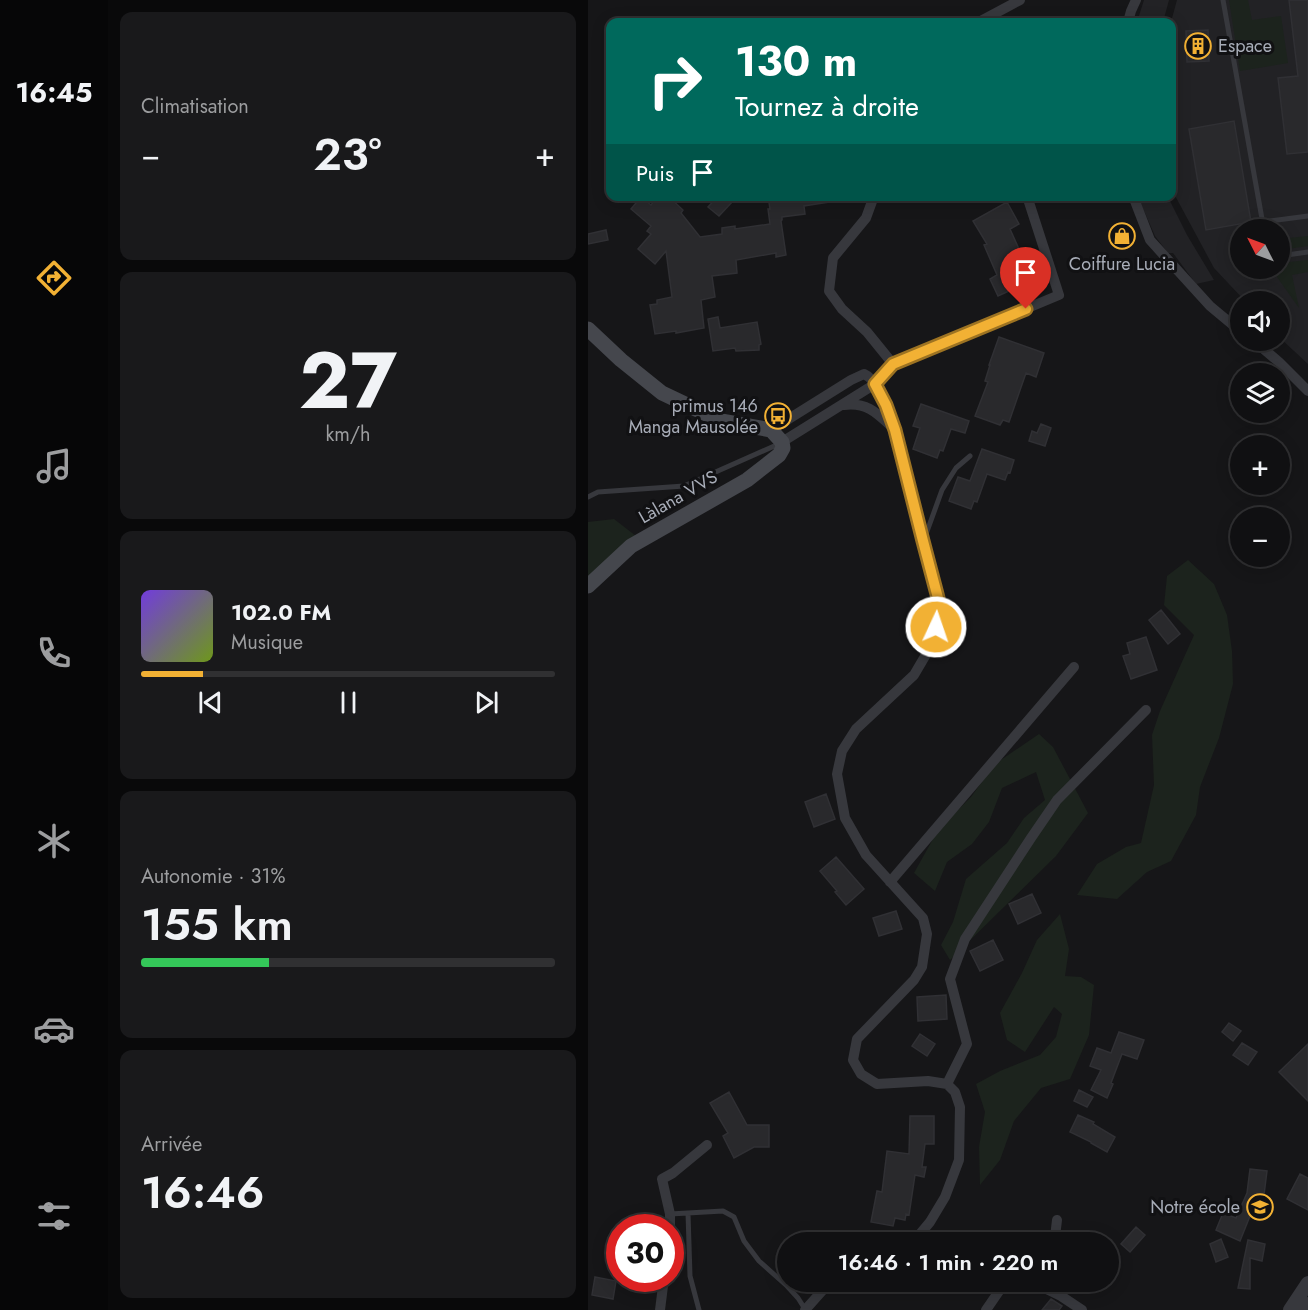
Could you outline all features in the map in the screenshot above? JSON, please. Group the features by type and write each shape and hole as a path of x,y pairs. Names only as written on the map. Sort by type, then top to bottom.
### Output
{"main road":[{"path":"588,329 621,360 662,393 721,421 771,430 782,442"},
{"name":"Làlana VVS","path":"588,586 631,546 747,480 779,455 783,448 782,442"}],"street":[{"path":"986,18 1020,0"},
{"path":"1129,18 1136,0"},
{"path":"872,201 866,218 833,258 829,291 842,309 867,332 893,364"},
{"path":"782,442 875,384 893,364 1059,296 1029,201"},
{"path":"1135,201 1150,240 1210,306 1230,322"},
{"path":"1266,351 1308,391"},
{"path":"771,430 851,380 864,374 871,377 886,405 895,430 938,598 936,627 931,646 914,675 856,729 842,751 837,774 845,818 866,855 923,918 927,934 922,967 914,980 857,1039 853,1060 861,1074 877,1084 928,1081 947,1084 955,1092 960,1107 959,1160 945,1197 922,1232"},
{"path":"840,406 863,405 879,415 895,430"},
{"path":"890,882 1074,667"},
{"path":"947,1084 967,1044 950,979 965,939 1057,800 1146,710"},
{"path":"670,1214 662,1179 673,1173 707,1145"},
{"path":"1056,1232 1057,1220"},
{"path":"1290,1310 1308,1283"},
{"path":"660,1310 662,1292"},
{"path":"805,1310 821,1292"},
{"path":"986,1310 998,1292"},
{"path":"1053,1292 1082,1310"},
{"path":"1304,1310 1308,1304"}],"lane":[{"path":"1223,0 1261,219"},
{"path":"1285,219 1308,216"},
{"path":"1290,255 1308,252"},
{"path":"588,497 598,492 684,486 782,442"},
{"path":"923,541 942,490 956,468 970,456"},
{"path":"670,1214 723,1211 734,1217 744,1241 759,1261 787,1286 805,1310"},
{"path":"688,1213 690,1276 699,1310"}],"shaded area":[{"path":"1144,0 1169,0 1164,18 1138,18"},
{"path":"1177,0 1308,0 1308,364 1290,347 1290,291 1236,291 1214,268 1176,197 1176,18 1172,18"},
{"path":"1229,0 1248,0 1252,20 1281,16 1288,63 1240,71"},
{"path":"1140,201 1170,201 1214,280 1196,284 1173,253 1168,253 1155,236"},
{"path":"1308,236 1308,246 1290,249 1290,238"},
{"path":"1308,260 1308,272 1292,275 1299,308 1290,295 1290,291 1287,291 1278,279 1290,279 1290,262"},
{"path":"614,519 636,536 588,579 588,522"},
{"path":"1188,560 1214,584 1227,615 1232,651 1233,684 1219,738 1200,787 1196,815 1171,861 1147,872 1117,899 1077,895 1097,864 1126,847 1141,843 1154,785 1152,735 1160,711 1194,635 1164,605 1167,576"},
{"path":"1039,734 1053,747 1088,813 1056,856 950,960 941,945 953,922 966,879 1007,843 1024,818 1045,800 1036,772 1002,788 989,822 972,844 947,862 935,891 914,873 938,830 971,797 995,764"},
{"path":"1060,914 1069,949 1065,976 1081,977 1094,985 1089,1035 1070,1079 1041,1088 1014,1121 1000,1160 980,1185 979,1147 985,1112 976,1084 1000,1071 1040,1055 1056,1037 1062,1014 1054,1007 1025,1052 1007,1040 1000,1013 1037,940"}],"building":[{"path":"1289,0 1308,0 1308,152 1287,154 1278,78 1298,76"},
{"name":"Espace","path":"1208,30 1209,61 1187,62 1186,31"},
{"path":"1234,121 1250,219 1230,219 1230,226 1206,230 1189,129"},
{"path":"638,201 646,201 651,205 654,201 673,201 683,210 681,213 700,237 722,234 722,228 735,226 735,229 770,224 769,201 829,201 804,206 805,214 782,217 786,255 776,257 776,253 736,260 737,273 712,276 715,297 701,300 704,328 655,334 650,305 657,304 657,300 672,297 666,251 655,264 638,249 651,234 647,231 651,226 631,209"},
{"path":"713,201 733,201 719,216 708,207"},
{"path":"1007,202 1019,224 1010,229 1023,258 1016,261 1027,283 998,296 990,279 997,275 984,245 987,244 973,221"},
{"path":"606,230 608,240 588,244 588,234"},
{"path":"718,317 720,328 757,322 761,344 759,350 736,351 735,348 713,351 708,319"},
{"path":"999,337 1044,353 1036,377 1026,373 1009,422 1003,420 1000,425 975,416 988,382 985,381"},
{"path":"921,404 969,421 965,433 951,429 943,451 940,450 937,458 913,449 920,428 913,426"},
{"path":"1041,424 1051,428 1045,446 1029,441 1032,431 1037,433"},
{"path":"982,449 1014,460 1010,473 1008,472 1005,480 987,474 977,502 974,501 971,509 949,501 958,477 970,481"},
{"path":"1161,610 1180,634 1168,644 1149,620"},
{"path":"1146,637 1157,670 1131,679 1123,656 1130,654 1127,643"},
{"path":"826,794 835,819 814,827 805,802"},
{"path":"836,857 864,889 846,905 820,871"},
{"path":"1032,894 1041,913 1018,924 1009,904"},
{"path":"896,911 902,929 879,936 873,918"},
{"path":"993,940 1003,960 980,971 970,951"},
{"path":"946,995 947,1019 918,1021 917,997"},
{"path":"1229,1023 1241,1031 1233,1041 1222,1032"},
{"path":"1119,1032 1144,1040 1137,1059 1122,1054 1107,1098 1091,1090 1101,1070 1090,1066 1097,1048 1111,1053"},
{"path":"920,1034 935,1044 927,1056 912,1046"},
{"path":"1242,1043 1257,1052 1248,1065 1233,1055"},
{"path":"1308,1044 1308,1101 1279,1072"},
{"path":"1079,1090 1093,1097 1087,1107 1074,1101"},
{"path":"729,1092 747,1125 769,1125 769,1147 754,1147 734,1158 723,1136 728,1133 710,1103"},
{"path":"1078,1115 1094,1122 1093,1124 1115,1137 1107,1152 1070,1132"},
{"path":"910,1116 934,1116 934,1144 925,1144 922,1167 926,1167 924,1177 915,1175 909,1215 906,1214 905,1220 895,1218 893,1226 871,1222 877,1191 882,1192 887,1151 909,1154"},
{"path":"1250,1169 1267,1171 1263,1203 1266,1205 1259,1220 1250,1216 1240,1241 1216,1230 1223,1213 1236,1218 1247,1193"},
{"path":"1300,1174 1308,1178 1308,1210 1287,1199"},
{"path":"1136,1227 1145,1235 1130,1252 1121,1244"},
{"path":"1221,1239 1228,1257 1216,1262 1210,1244"},
{"path":"1248,1240 1265,1244 1262,1261 1250,1258 1250,1289 1238,1288"},
{"path":"595,1277 606,1279 606,1292 614,1292 613,1299 592,1295"},
{"path":"1051,1299 1062,1306 1059,1310 1042,1310"}],"place":[{"name":"Espace","path":"1198,46"},
{"name":"Coiffure Lucia","path":"1122,236"},
{"name":"primus 146 Manga Mausolée","path":"778,416"},
{"name":"Notre école","path":"1260,1207"}],"route":[{"path":"936,627 938,598 895,430 875,384 893,364 1026,309"}]}
